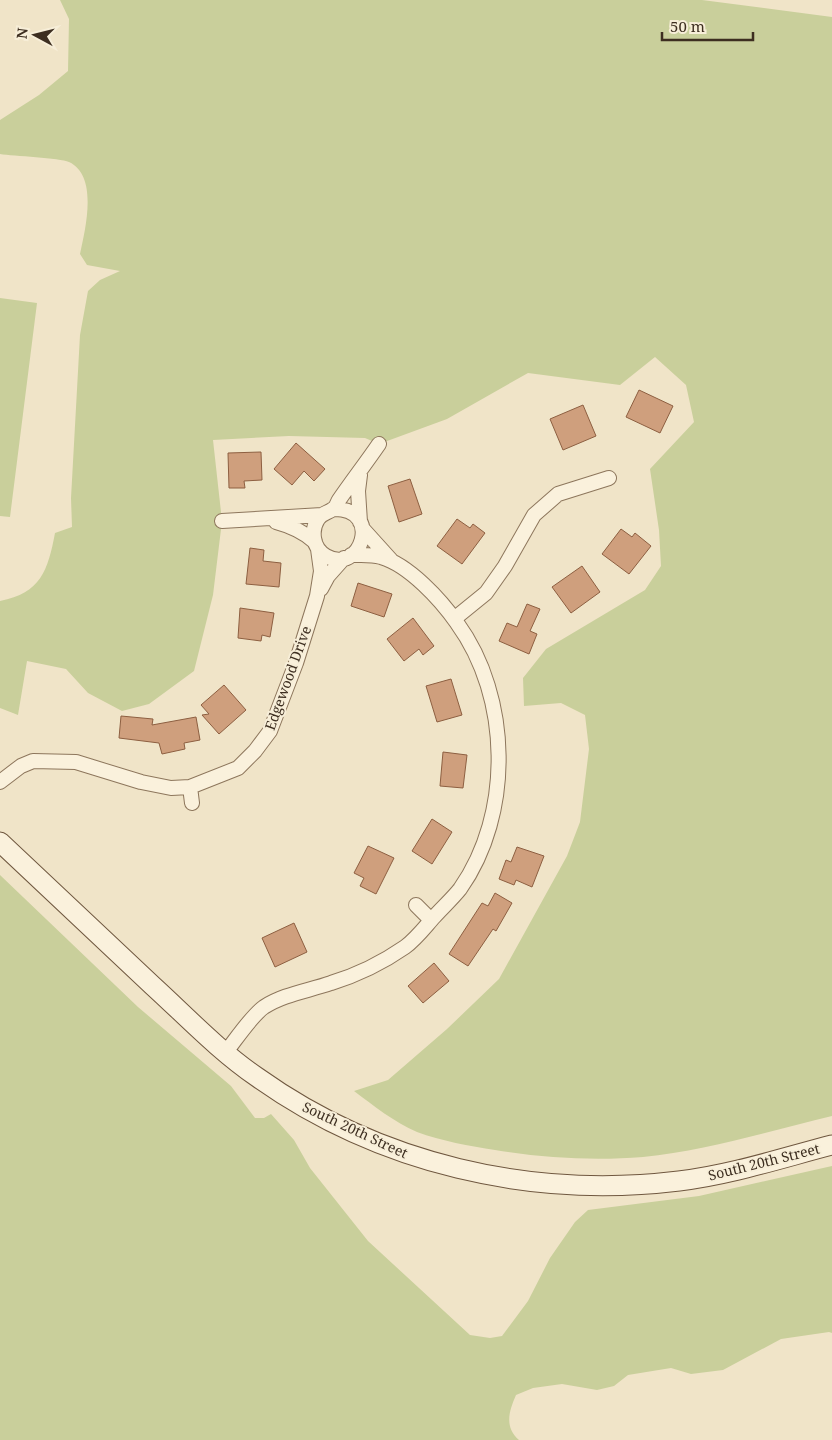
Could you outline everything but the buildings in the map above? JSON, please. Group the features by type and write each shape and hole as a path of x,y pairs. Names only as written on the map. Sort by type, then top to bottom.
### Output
{"main road":[{"name":"South 20th Street","path":"0,842 225,1053 292,1100 380,1144 450,1168 498,1178 545,1184 592,1186 679,1181 832,1145"}],"street":[{"path":"334,509 379,444"},
{"path":"316,596 328,576 361,544 362,525 358,491 361,472"},
{"path":"454,619 486,593 505,566 534,515 558,494 584,484 609,478"},
{"path":"222,521 268,520 322,515 334,509 350,511 391,561 422,583 468,638 486,675 495,714 498,779 494,813 474,864 459,890 407,945 374,966 332,983 283,996 262,1008 225,1053"},
{"path":"316,596 321,572 314,528 322,515"},
{"path":"268,520 291,526 306,534 330,558 369,554 391,561"},
{"name":"Edgewood Drive","path":"0,782 21,766 33,761 47,760 76,762 156,786 190,787 238,768 255,751 270,730 296,663 316,596"},
{"path":"190,787 192,803"},
{"path":"416,905 431,920"}],"green space":[{"path":"60,0 702,0 832,17 832,1116 738,1140 667,1154 606,1159 569,1158 495,1150 426,1135 392,1119 354,1091 388,1080 447,1029 499,979 567,856 580,822 589,749 585,715 561,703 524,706 523,678 546,649 645,590 661,566 659,530 650,469 694,422 686,385 655,357 620,385 528,373 447,419 379,444 365,438 289,436 213,440 222,521 213,595 194,671 149,704 122,711 88,693 66,669 27,661 18,715 0,708 0,601 14,597 34,586 45,569 55,533 72,527 71,498 80,335 88,291 100,280 120,271 87,265 80,254 88,204 84,179 78,169 69,162 64,161 0,154 0,120 39,95 68,71 69,19"},
{"path":"0,298 37,303 10,517 0,516"},
{"path":"0,875 138,1007 231,1086 255,1118 264,1118 271,1114 294,1140 310,1168 368,1241 470,1335 490,1338 502,1336 528,1301 550,1258 575,1222 588,1210 699,1196 832,1166 832,1333 781,1339 723,1370 691,1374 671,1368 628,1375 614,1386 597,1390 562,1384 533,1388 516,1395 511,1407 509,1419 511,1430 519,1440 0,1440"}]}
